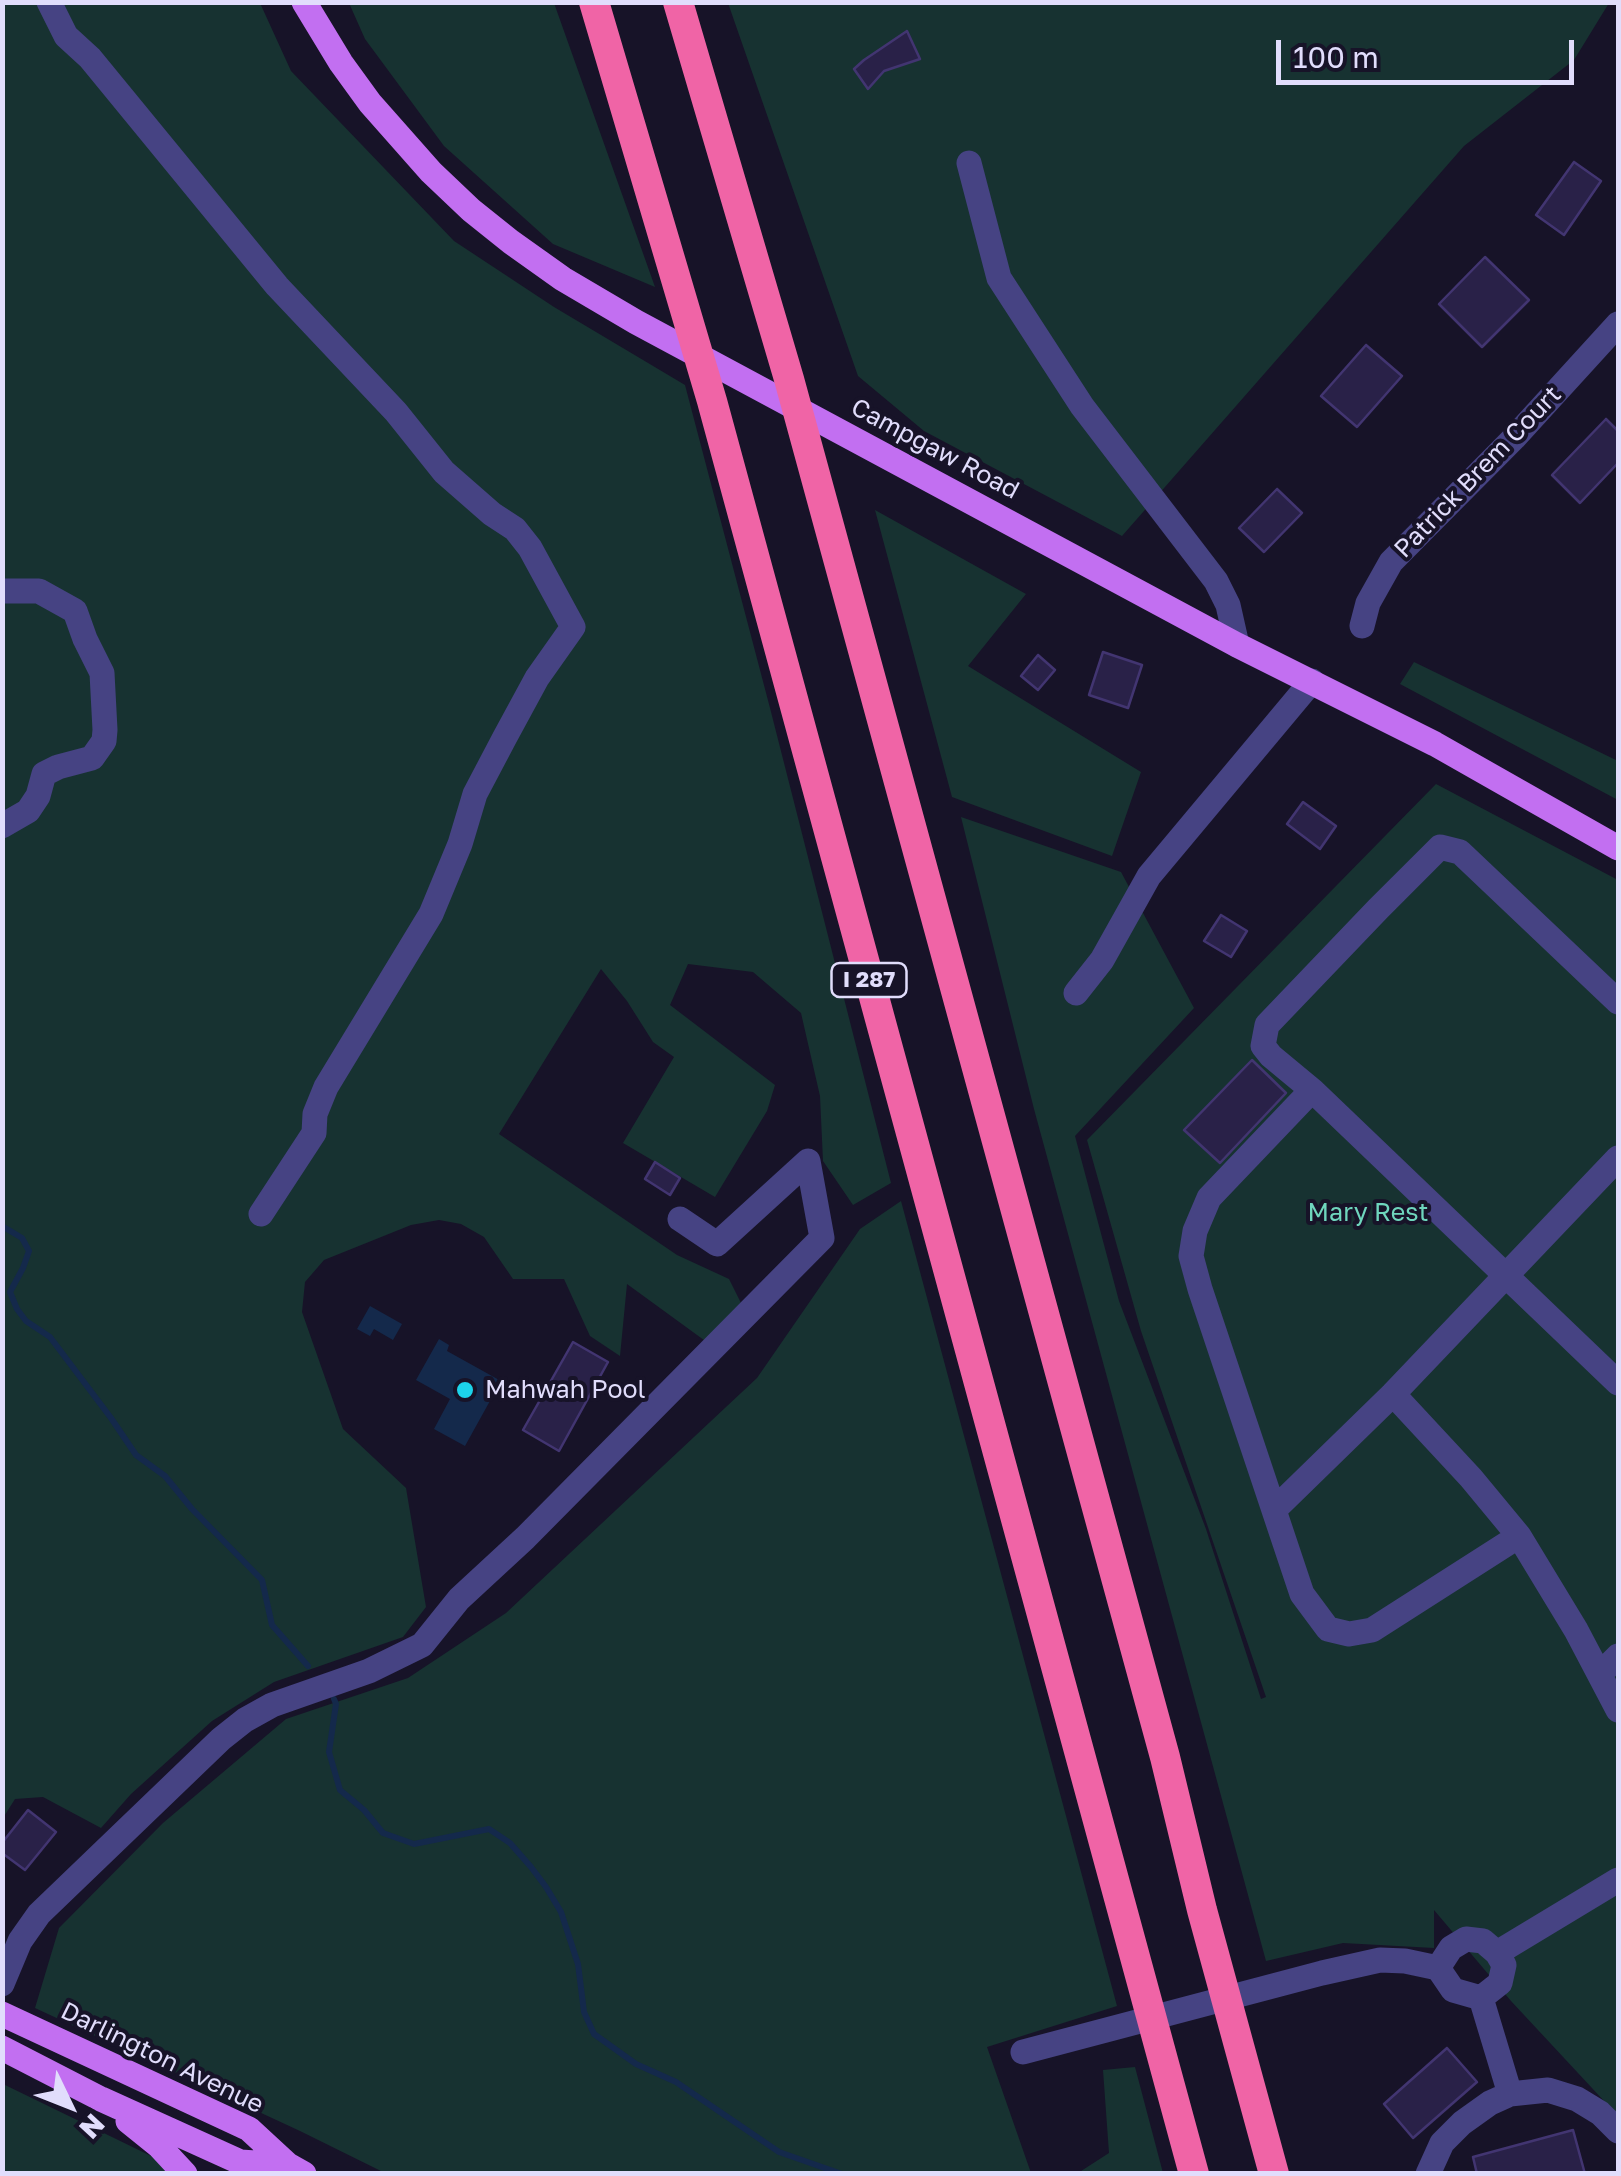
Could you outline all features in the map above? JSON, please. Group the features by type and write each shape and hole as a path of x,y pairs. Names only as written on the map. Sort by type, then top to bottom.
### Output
{"highway":[{"name":"I 287","path":"594,2 712,400 1194,2174"},
{"path":"678,2 789,379 1165,1758 1274,2174"}],"main road":[{"name":"Campgaw Road","path":"304,2 370,103 431,172 511,242 578,289 1237,646 1435,744 1618,848"},
{"name":"Darlington Avenue","path":"2,2014 249,2129 289,2172"},
{"name":"Darlington Avenue","path":"2,2048 100,2099 240,2162 289,2172"},
{"path":"100,2099 159,2146 184,2174"}],"street":[{"path":"49,2 66,36 90,58 277,286 396,412 444,472 515,530 530,548 573,627 537,678 475,794 460,844 430,914 326,1087 315,1114 314,1133 261,1214"},
{"path":"969,163 1000,278 1082,406 1216,581 1228,605 1237,646"},
{"name":"Patrick Brem Court","path":"1362,626 1368,603 1391,562 1617,330"},
{"path":"2,591 39,591 75,611 102,673 105,730 104,741 92,758 44,774 38,796 28,811 2,826"},
{"path":"1076,993 1102,960 1150,876 1312,681"},
{"path":"1618,1002 1460,852 1440,847 1267,1025 1263,1046 1618,1382"},
{"path":"1312,1090 1210,1198 1195,1231 1191,1256 1302,1594 1328,1630 1348,1634 1372,1630 1519,1536"},
{"path":"1274,1510 1392,1394 1618,1158"},
{"path":"2,1984 20,1941 39,1914 221,1739 272,1705 383,1665 422,1645 458,1599 525,1538 822,1238 808,1161 717,1244 680,1219"},
{"path":"1392,1394 1472,1478 1519,1536 1576,1630 1618,1710"},
{"path":"1600,1674 1618,1656"},
{"path":"1498,1953 1618,1880"},
{"path":"1438,1968 1451,1948 1466,1938 1482,1941 1498,1953 1504,1965 1500,1983 1482,1998"},
{"path":"1023,2052 1380,1960 1438,1968 1454,1990 1482,1998"},
{"path":"1482,1998 1510,2094"},
{"path":"1428,2174 1442,2143 1462,2123 1510,2094 1548,2090 1576,2099 1600,2113 1618,2131"}],"green space":[{"path":"3,3 260,3 291,71 454,241 554,307 685,385 891,1183 853,1205 823,1161 820,1096 801,1013 753,972 688,964 670,1005 775,1085 767,1111 715,1197 623,1143 674,1057 653,1042 601,969 499,1134 677,1255 729,1279 742,1305 708,1343 627,1284 620,1356 590,1336 564,1279 513,1279 484,1237 461,1224 439,1220 411,1225 324,1260 305,1282 302,1312 343,1429 406,1488 426,1607 403,1637 274,1682 212,1721 131,1794 101,1828 43,1797 15,1799 3,1818"},
{"path":"349,3 554,3 655,287 553,244 444,146 365,39"},
{"path":"728,3 1609,3 1574,60 1464,146 1122,536 924,431 858,376"},
{"path":"875,510 1026,594 968,666 1141,772 1112,856 952,797"},
{"path":"1414,662 1618,761 1618,800 1400,684"},
{"name":"Mary Rest","path":"1436,784 1618,880 1618,2116 1511,2001 1434,1910 1434,1948 1343,1943 1266,1961 1034,1109 961,817 1121,872 1194,1008 1075,1136 1119,1301 1206,1529 1261,1699 1266,1697 1141,1331 1087,1140"},
{"path":"901,1201 1117,2006 987,2047 1031,2173 385,2173 35,2008 59,1928 163,1823 286,1719 408,1678 506,1613 757,1378 860,1229"},
{"path":"1135,2067 1163,2173 1078,2173 1109,2153 1103,2070"},
{"path":"3,2084 186,2173 3,2173"}],"water":[{"path":"370,1306 402,1324 393,1340 374,1329 370,1336 357,1329"},
{"name":"Mahwah Pool","path":"439,1339 449,1345 447,1351 501,1381 465,1446 434,1429 450,1399 416,1380"}],"building":[{"path":"907,31 920,59 884,71 868,89 854,69"},
{"path":"1574,162 1601,181 1564,235 1536,215"},
{"path":"1485,257 1529,300 1482,347 1439,304"},
{"path":"1366,345 1402,376 1357,427 1321,396"},
{"path":"1606,419 1618,431 1618,463 1580,503 1552,475"},
{"path":"1277,489 1302,513 1264,552 1239,528"},
{"path":"1103,652 1142,665 1128,708 1089,695"},
{"path":"1038,655 1055,670 1038,690 1021,676"},
{"path":"1303,802 1336,826 1320,849 1287,824"},
{"path":"1221,915 1247,931 1231,957 1204,941"},
{"path":"1252,1060 1286,1093 1220,1163 1184,1130"},
{"path":"655,1162 680,1178 670,1195 645,1179"},
{"path":"573,1342 608,1362 559,1451 523,1430"},
{"path":"28,1810 56,1832 25,1870 2,1853 2,1843"},
{"path":"1447,2048 1477,2082 1413,2138 1384,2104"},
{"path":"1573,2130 1585,2174 1477,2174 1473,2157"}],"waterway":[{"path":"2,1226 22,1238 29,1251 10,1292 17,1309 26,1321 50,1337 136,1455 165,1476 262,1580 272,1625 308,1666"},
{"path":"334,1699 329,1752 340,1790 383,1833 414,1844 489,1829 510,1843 531,1867 561,1912 578,1964 584,2012 594,2034 636,2064 676,2082 779,2152 842,2174"}],"place":[{"name":"Mahwah Pool","path":"465,1390"}]}
